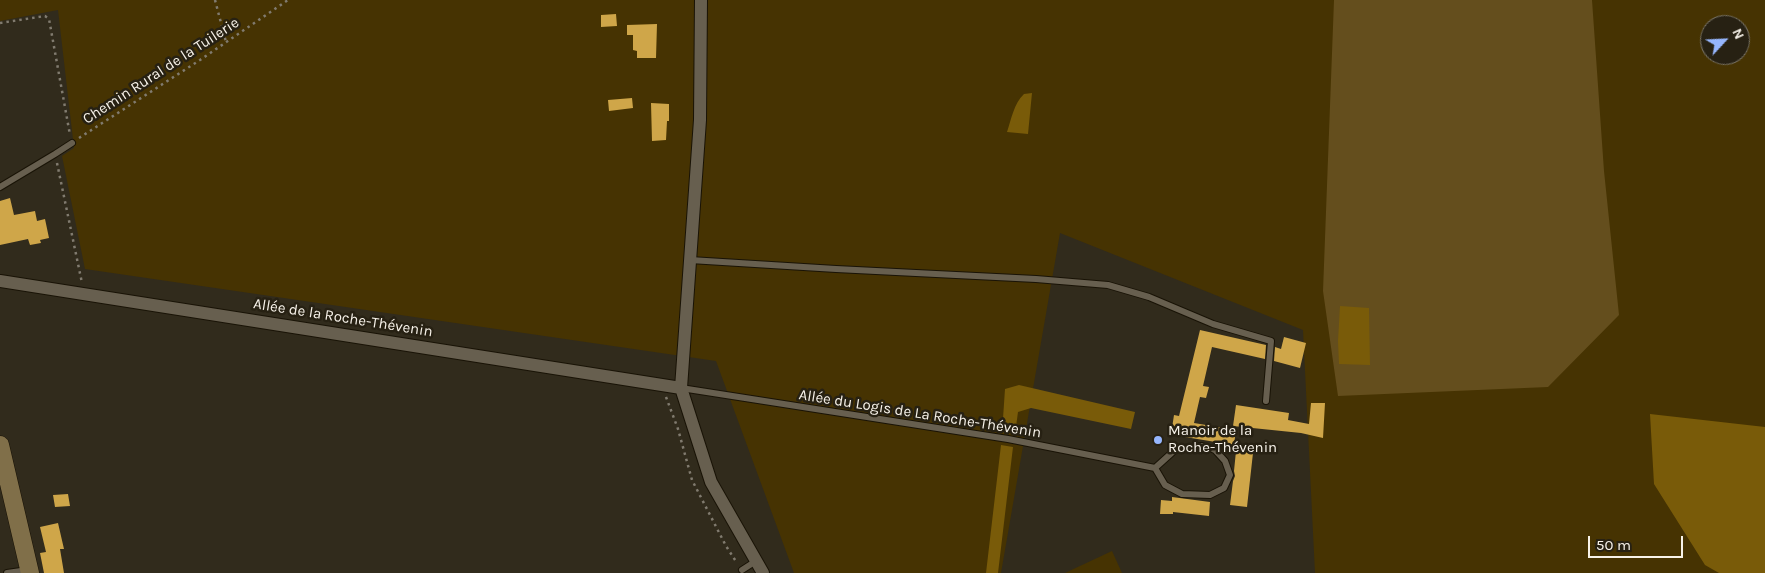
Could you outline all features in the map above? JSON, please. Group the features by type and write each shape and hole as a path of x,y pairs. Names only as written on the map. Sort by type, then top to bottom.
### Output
{"main road":[{"path":"0,445 29,572"}],"street":[{"path":"702,0 700,120 681,388 711,482 763,573"},
{"name":"Allée de la Roche-Thévenin","path":"0,281 681,388"}],"lane":[{"path":"0,187 72,143"},
{"path":"690,260 1036,279 1108,285 1149,297 1214,324 1271,341 1266,401"},
{"name":"Allée du Logis de La Roche-Thévenin","path":"681,388 1008,439 1154,468"},
{"path":"1202,446 1216,450 1225,461 1230,475 1224,488 1210,495 1182,494 1165,485 1154,468 1176,449 1202,446"},
{"path":"742,570 756,561"},
{"path":"7,573 29,572"}],"path":[{"path":"215,0 226,42"},
{"name":"Chemin Rural de la Tuilerie","path":"72,143 288,0"},
{"path":"0,24 45,16 49,19 72,143"},
{"path":"55,154 85,294"}],"shaded area":[{"path":"0,0 1765,0 1765,573 1315,573 1303,330 1060,233 1001,573 794,573 716,361 85,269 62,156 74,148 58,10 0,21"},
{"path":"1334,0 1592,0 1604,171 1619,315 1548,387 1338,396 1323,291"},
{"path":"1032,93 1028,134 1007,132 1018,102 1024,94"},
{"path":"1340,306 1369,308 1370,365 1339,364"},
{"path":"1019,385 1135,412 1131,429 1031,408 1018,412 1015,434 1002,433 1005,389"},
{"path":"1650,414 1765,427 1765,573 1719,573 1705,565 1654,484"},
{"path":"1001,445 1013,447 998,573 986,573"},
{"path":"1112,551 1122,573 1065,573"}],"building":[{"path":"616,14 617,26 601,27 601,15"},
{"path":"657,24 656,58 637,58 637,51 633,50 633,35 627,35 627,25"},
{"path":"632,98 633,108 609,111 608,100"},
{"path":"651,103 669,104 666,140 652,141"},
{"path":"10,198 14,215 35,211 37,221 45,219 49,238 40,240 41,243 30,245 28,239 0,245 0,201"},
{"path":"1200,330 1266,345 1265,359 1212,347 1203,386 1209,387 1206,398 1200,397 1194,423 1236,430 1234,445 1179,436 1180,429 1172,428 1174,415 1179,416"},
{"path":"1284,337 1306,343 1300,368 1274,361 1275,347 1281,349"},
{"path":"1311,403 1325,403 1323,438 1301,433 1233,426 1236,405 1289,413 1288,420 1309,424"},
{"path":"1236,451 1253,453 1247,507 1230,505 1235,476"},
{"path":"68,494 70,506 55,507 53,495"},
{"path":"1172,497 1210,502 1209,516 1173,512 1173,514 1160,514 1161,500 1172,501"},
{"path":"58,523 64,549 60,549 64,573 44,573 40,553 46,552 40,527"}],"place":[{"name":"Manoir de la Roche-Thévenin","path":"1158,440"}]}
